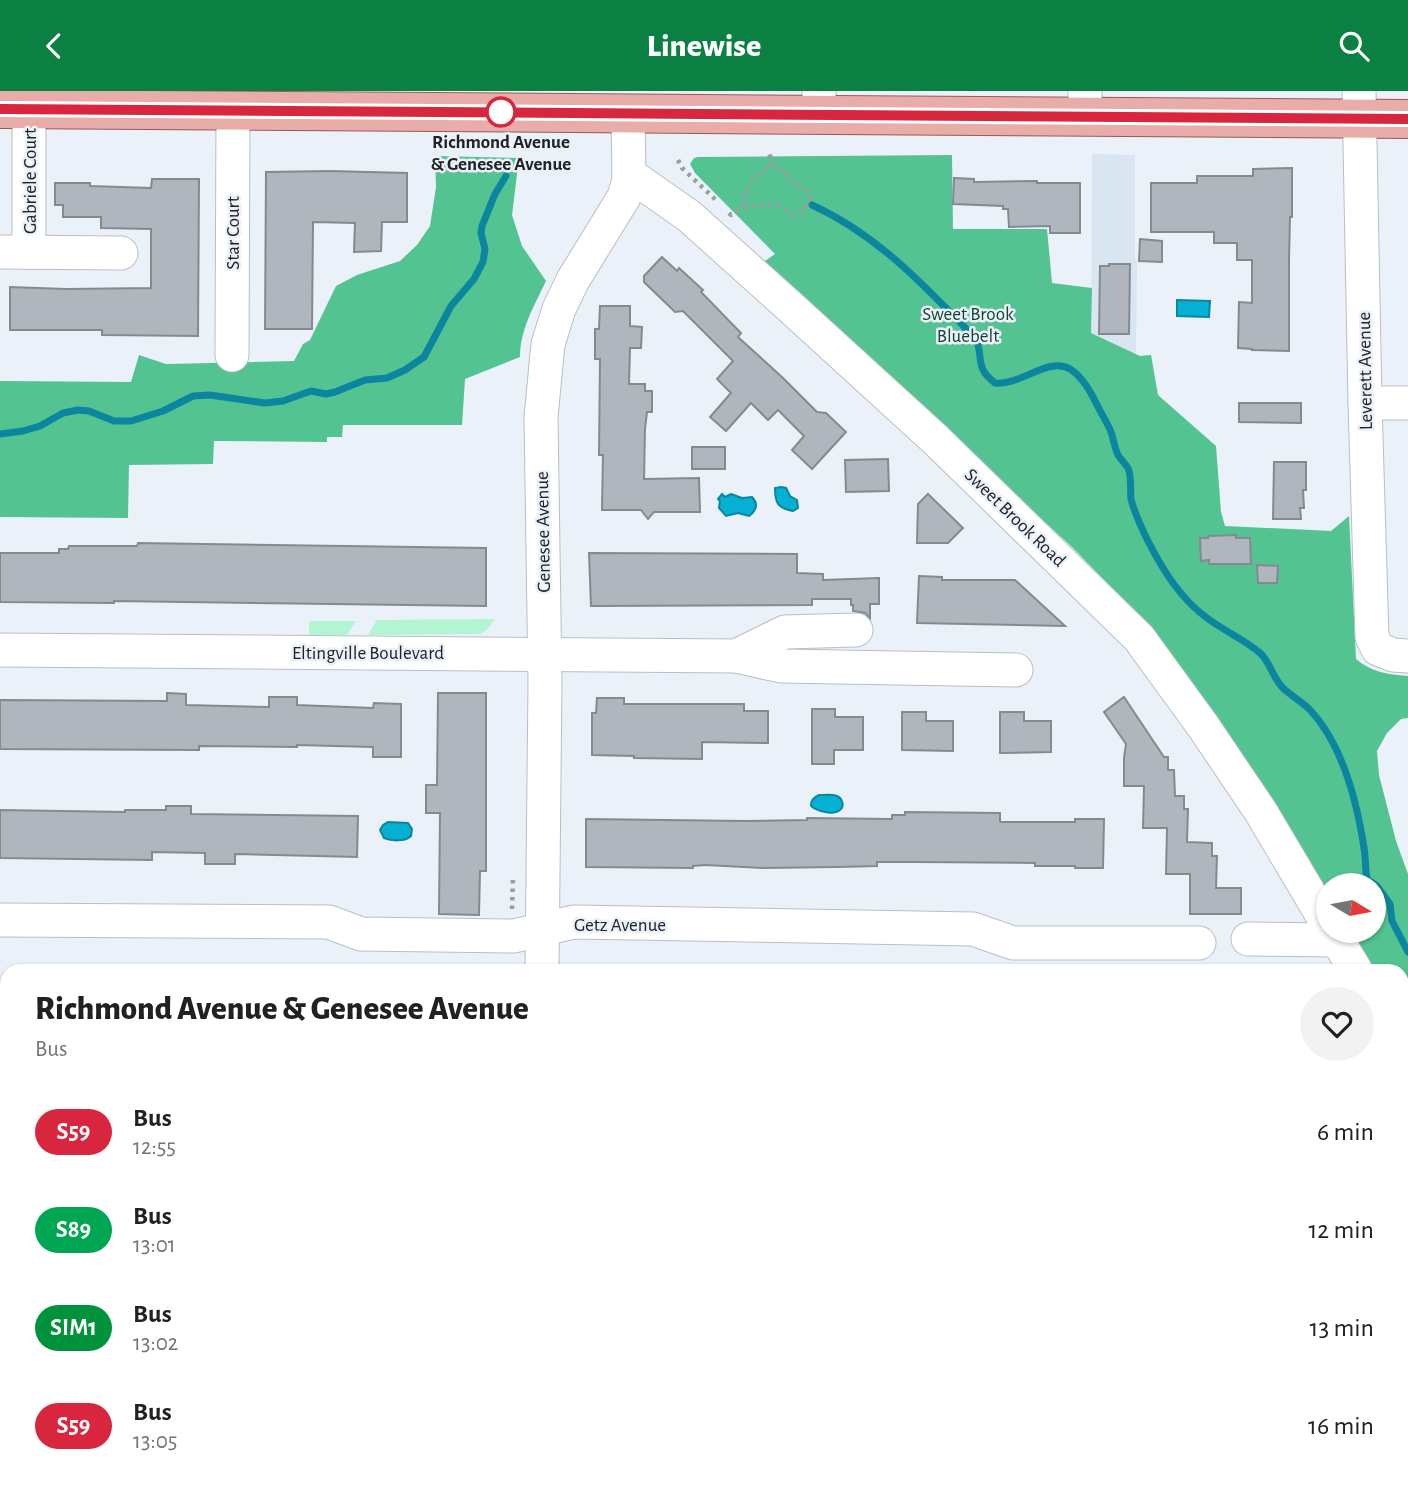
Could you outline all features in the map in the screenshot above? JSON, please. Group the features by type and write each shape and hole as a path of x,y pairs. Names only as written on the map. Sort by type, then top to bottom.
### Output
{"main road":[{"path":"10,105 233,111 275,101 548,102 628,114 819,103 1359,105 1408,119"}],"street":[{"name":"Gabriele Court","path":"10,105 15,252 121,253"},
{"name":"Leverett Avenue","path":"1359,105 1371,636 1393,652"},
{"name":"Star Court","path":"232,355 233,111"},
{"name":"Genesee Avenue","path":"542,964 544,654 541,417 548,344 559,309 573,280 624,197 629,180 628,114"},
{"name":"Sweet Brook Road","path":"629,174 688,216 787,303 936,440 1139,638 1261,812 1316,904"},
{"path":"1365,403 1408,403"},
{"name":"Eltingville Boulevard","path":"736,656 785,632 856,630"},
{"name":"Eltingville Boulevard","path":"0,650 736,656 780,666 1016,670"},
{"name":"Getz Avenue","path":"0,920 329,922 361,934 514,936 574,922 973,929 1013,943 1199,943"},
{"path":"1248,939 1316,933"},
{"name":"Sweet Brook Road","path":"1339,943 1352,964"}],"path":[{"path":"678,160 682,168 731,215 742,207 778,205 792,214 801,213 809,199 808,193 772,162 768,150"},
{"path":"742,207 754,177 766,170 772,162"},
{"path":"512,913 513,878"}],"shaded area":[{"path":"1092,154 1135,155 1136,354 1091,333"}],"green space":[{"name":"Sweet Brook Bluebelt","path":"952,155 953,229 1047,229 1052,283 1092,288 1091,333 1140,356 1151,355 1158,395 1216,446 1221,512 1225,526 1331,531 1349,516 1356,659 1374,670 1408,676 1408,718 1401,719 1387,733 1377,751 1379,775 1396,841 1408,874 1408,964 1368,964 1354,943 1386,943 1386,873 1316,873 1316,883 1158,635 1073,548 789,286 765,261 775,254 695,173 690,164 694,158"},
{"path":"435,156 519,158 512,215 522,246 546,281 525,328 520,357 465,379 462,425 343,425 342,437 327,437 327,442 214,441 213,464 129,465 128,518 0,517 0,381 131,382 139,355 166,364 294,361 303,344 310,340 336,286 357,275 400,261 417,245 430,226 436,187"},
{"path":"495,619 487,630 480,634 368,635 377,620"},
{"path":"309,621 356,621 347,635 309,635"}],"water":[{"path":"1177,300 1210,301 1209,317 1177,316"},
{"path":"775,488 786,488 790,496 797,500 798,508 793,511 778,504"},
{"path":"722,494 725,497 731,494 742,498 752,497 756,507 749,516 738,513 726,516 719,508 718,499"},
{"path":"819,795 839,797 842,808 829,813 814,808 811,806 812,801"},
{"path":"388,822 408,823 412,829 411,836 398,840 384,838 380,830"}],"building":[{"path":"1292,168 1289,351 1238,348 1239,302 1252,303 1252,260 1237,260 1237,243 1214,243 1214,232 1151,232 1151,183 1197,183 1197,176 1253,176 1253,169"},
{"path":"266,172 407,173 407,222 382,222 381,251 354,252 355,223 313,222 312,329 265,329"},
{"path":"954,178 974,179 974,182 1080,183 1080,233 1050,233 1050,226 1009,227 1008,209 1003,209 1003,206 953,204"},
{"path":"152,179 199,179 198,336 102,335 102,330 10,330 10,287 151,288 151,229 101,228 101,217 63,217 63,205 55,205 55,183 151,188"},
{"path":"1140,239 1162,241 1162,262 1139,261"},
{"path":"662,257 703,290 701,292 741,333 738,337 817,412 826,413 846,432 812,469 792,450 804,436 778,410 768,420 751,403 726,431 710,417 731,393 717,379 733,361 683,311 675,312 644,282 644,276"},
{"path":"1130,264 1129,334 1099,334 1100,266"},
{"path":"600,306 630,306 630,326 642,327 641,348 630,348 629,384 645,384 645,391 652,391 652,412 647,412 645,429 644,479 699,478 700,512 654,512 648,519 641,510 602,510 603,455 599,455 600,359 595,359 595,329 599,329"},
{"path":"1239,403 1301,403 1301,423 1239,422"},
{"path":"692,447 725,447 725,469 692,469"},
{"path":"888,459 889,491 846,492 845,460"},
{"path":"1274,462 1306,462 1306,490 1303,490 1304,508 1300,508 1301,519 1273,519"},
{"path":"928,494 963,528 948,543 917,543 918,504"},
{"path":"1236,535 1236,538 1250,538 1251,564 1209,564 1209,560 1201,561 1200,538"},
{"path":"138,543 486,548 486,606 0,602 0,553 59,553 59,549 68,549 69,546 137,546"},
{"path":"589,553 797,554 797,573 823,574 823,580 879,578 879,604 870,604 870,618 865,613 853,611 851,599 812,599 812,605 591,606"},
{"path":"1257,565 1278,566 1277,583 1258,583"},
{"path":"919,576 942,577 942,580 1015,580 1065,626 917,623"},
{"path":"167,693 186,694 186,705 269,707 269,697 297,697 297,705 373,708 374,703 401,704 401,757 373,757 373,747 297,745 199,746 199,750 0,749 0,700 167,701"},
{"path":"438,693 486,693 486,871 480,871 479,915 439,914 440,813 426,813 426,785 437,785"},
{"path":"1124,697 1164,757 1168,757 1168,770 1174,770 1175,796 1184,796 1184,809 1188,809 1187,842 1212,843 1212,856 1217,856 1216,888 1241,888 1241,914 1190,914 1190,874 1166,874 1167,828 1143,828 1144,786 1124,786 1126,744 1104,712"},
{"path":"597,698 624,698 624,704 744,704 744,711 768,711 768,743 702,742 702,759 592,755 592,713 596,713"},
{"path":"812,709 835,709 835,717 863,717 863,750 834,750 834,764 812,764"},
{"path":"902,712 926,712 926,721 953,721 953,751 902,750"},
{"path":"1000,712 1024,712 1024,721 1051,721 1051,752 1000,753"},
{"path":"166,806 191,806 191,814 358,816 357,857 235,854 235,864 205,864 205,853 152,852 152,860 0,858 0,810 125,812 166,810"},
{"path":"905,812 1000,813 1001,822 1075,822 1075,819 1104,819 1103,868 1035,866 1035,863 915,862 877,862 877,866 838,867 586,867 586,819 892,819 892,815 905,815"}],"waterway":[{"path":"0,434 40,426 63,413 78,410 89,411 114,421 131,421 163,411 193,396 210,395 265,403 283,401 311,391 326,394 335,392 365,380 387,378 405,370 424,357 451,306 474,279 483,262 485,249 482,226 495,194 506,176"},
{"path":"812,205 859,231 920,282 976,339 984,372 995,383 1005,383 1053,366 1070,369 1081,378 1109,427 1118,455 1128,468 1135,511 1167,574 1181,594 1198,611 1260,653 1279,684 1311,711 1332,741 1353,794 1365,852 1367,879 1377,886 1390,904 1392,921 1408,952"}],"bus line":[{"name":"S59","path":"0,109 1408,119"}],"place":[{"name":"Richmond Avenue & Genesee Avenue","path":"501,112"}]}
